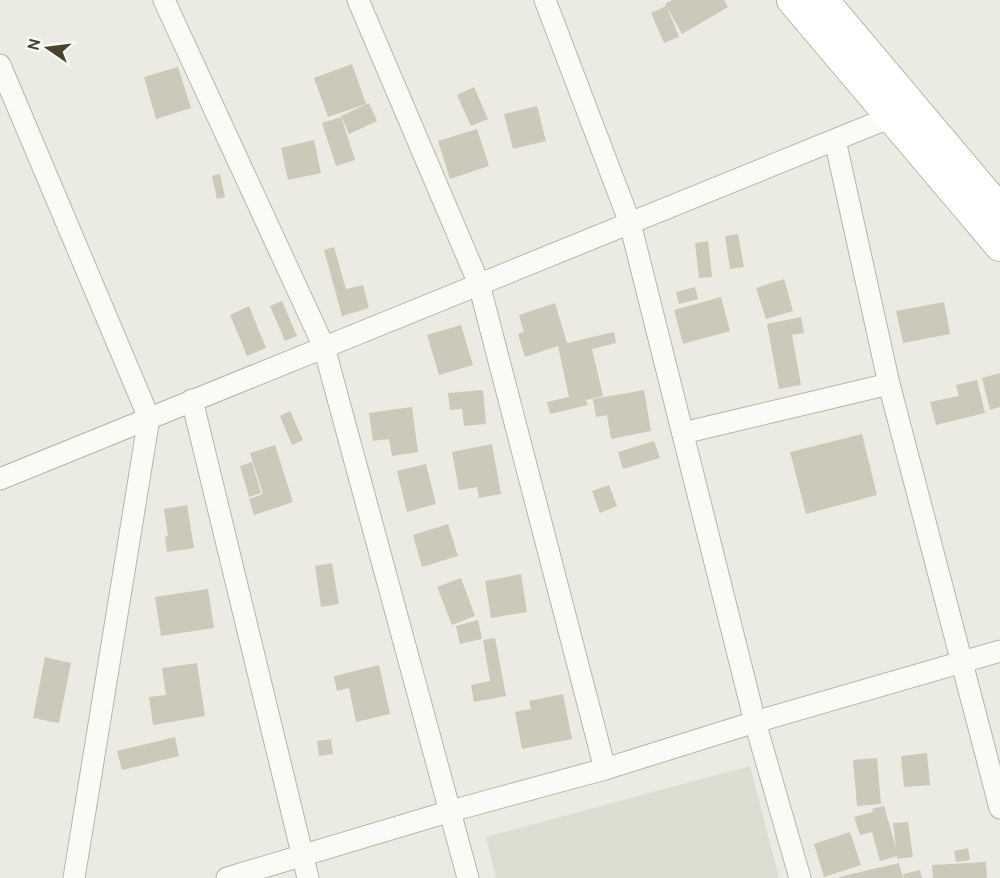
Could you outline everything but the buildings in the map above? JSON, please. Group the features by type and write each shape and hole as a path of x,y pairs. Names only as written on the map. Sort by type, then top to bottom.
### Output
{"street":[{"path":"164,0 324,347 468,878"},
{"path":"358,0 479,284 605,769"},
{"path":"545,0 630,223 755,722 800,878"},
{"path":"792,0 1000,246"},
{"path":"823,0 1000,210"},
{"path":"0,65 148,418 74,878"},
{"path":"0,479 891,117"},
{"path":"835,140 890,384 1000,808"},
{"path":"683,433 890,384"},
{"path":"192,400 308,878"},
{"path":"227,878 451,811 605,769 755,722 1000,651"}],"shaded area":[{"path":"750,766 779,878 496,878 486,837"}]}
